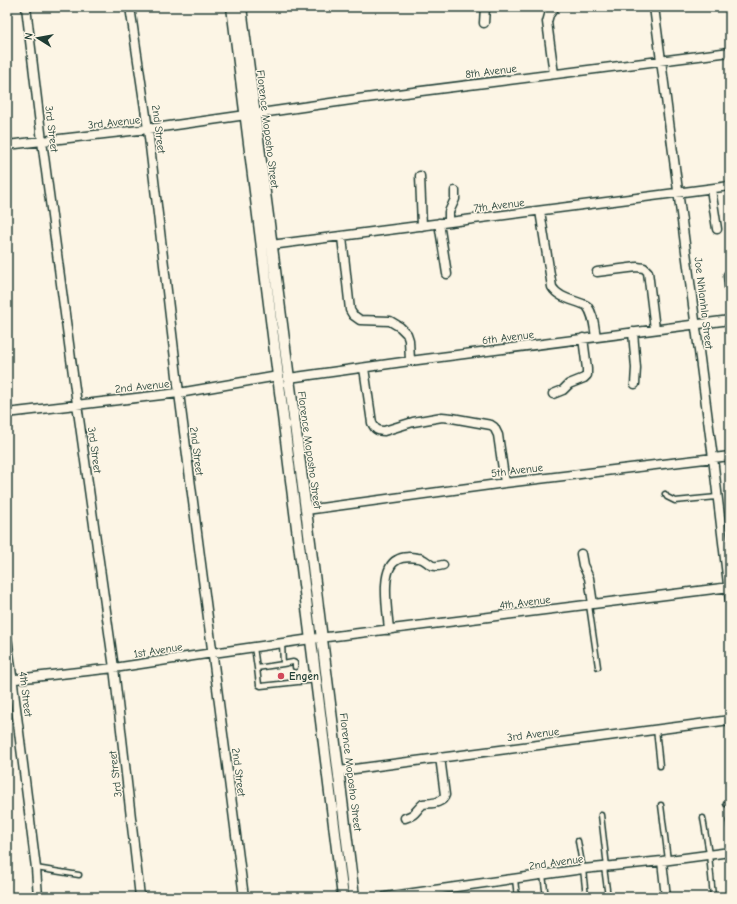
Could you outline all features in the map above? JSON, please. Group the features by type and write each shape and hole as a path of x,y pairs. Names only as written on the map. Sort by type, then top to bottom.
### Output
{"street":[{"name":"3rd Street","path":"26,7 77,404 114,668 140,897"},
{"name":"2nd Street","path":"130,7 148,129 179,393 244,897"},
{"name":"Florence Moposho Street","path":"232,7 271,245 306,510 354,897"},
{"name":"Florence Moposho Street","path":"241,7 250,115 278,376 343,897"},
{"path":"484,23 485,7"},
{"path":"554,74 547,22 549,15 555,7"},
{"name":"Joe Nhlanhla Street","path":"654,7 713,458 730,601"},
{"name":"8th Avenue","path":"250,115 358,99 730,52"},
{"name":"3rd Avenue","path":"7,145 148,129 250,115"},
{"path":"420,176 422,226"},
{"name":"7th Avenue","path":"271,245 730,186"},
{"path":"711,189 717,229"},
{"path":"450,222 449,212 455,199 455,191"},
{"path":"540,211 552,287 558,294 587,306 592,316 596,337"},
{"path":"439,224 446,274"},
{"path":"342,237 350,310 353,315 360,320 390,321 400,327 407,334 409,340 410,361"},
{"path":"597,272 638,267 644,268 648,272 656,329"},
{"path":"728,275 730,297"},
{"name":"6th Avenue","path":"289,378 583,338 730,320"},
{"path":"633,332 636,368 635,384"},
{"path":"553,394 563,390 569,384 584,378 587,375 583,338"},
{"path":"364,368 372,423 376,429 384,431 412,422 442,417 490,425 494,427 498,435 505,483"},
{"name":"2nd Avenue","path":"7,413 179,393 278,376"},
{"name":"5th Avenue","path":"306,510 505,483 730,456"},
{"path":"581,554 583,565 589,578 591,604"},
{"path":"389,630 385,586 388,572 395,560 403,557 420,558 431,565 443,565"},
{"name":"4th Avenue","path":"311,639 729,587"},
{"name":"4th Street","path":"7,636 10,680 36,868 38,897"},
{"name":"1st Avenue","path":"10,680 114,668 311,639"},
{"name":"3rd Avenue","path":"339,771 730,720"},
{"path":"405,818 413,815 422,804 441,801 444,798 445,795 440,758"},
{"name":"2nd Avenue","path":"386,897 583,869 730,852"},
{"path":"665,860 666,897"}],"lane":[{"path":"664,494 675,501 717,497"},
{"path":"591,604 598,667"},
{"path":"282,644 283,664"},
{"path":"254,647 259,685 316,680"},
{"path":"257,668 293,662 295,663 295,667"},
{"path":"297,677 297,682"},
{"path":"656,729 660,766"},
{"path":"661,805 665,860"},
{"path":"601,815 608,897"},
{"path":"703,818 709,854 713,897"},
{"path":"729,821 730,827"},
{"path":"578,841 586,897"},
{"path":"36,868 79,875"},
{"path":"543,875 546,897"},
{"path":"515,879 517,897"}],"place":[{"name":"Engen","path":"281,676"}]}
